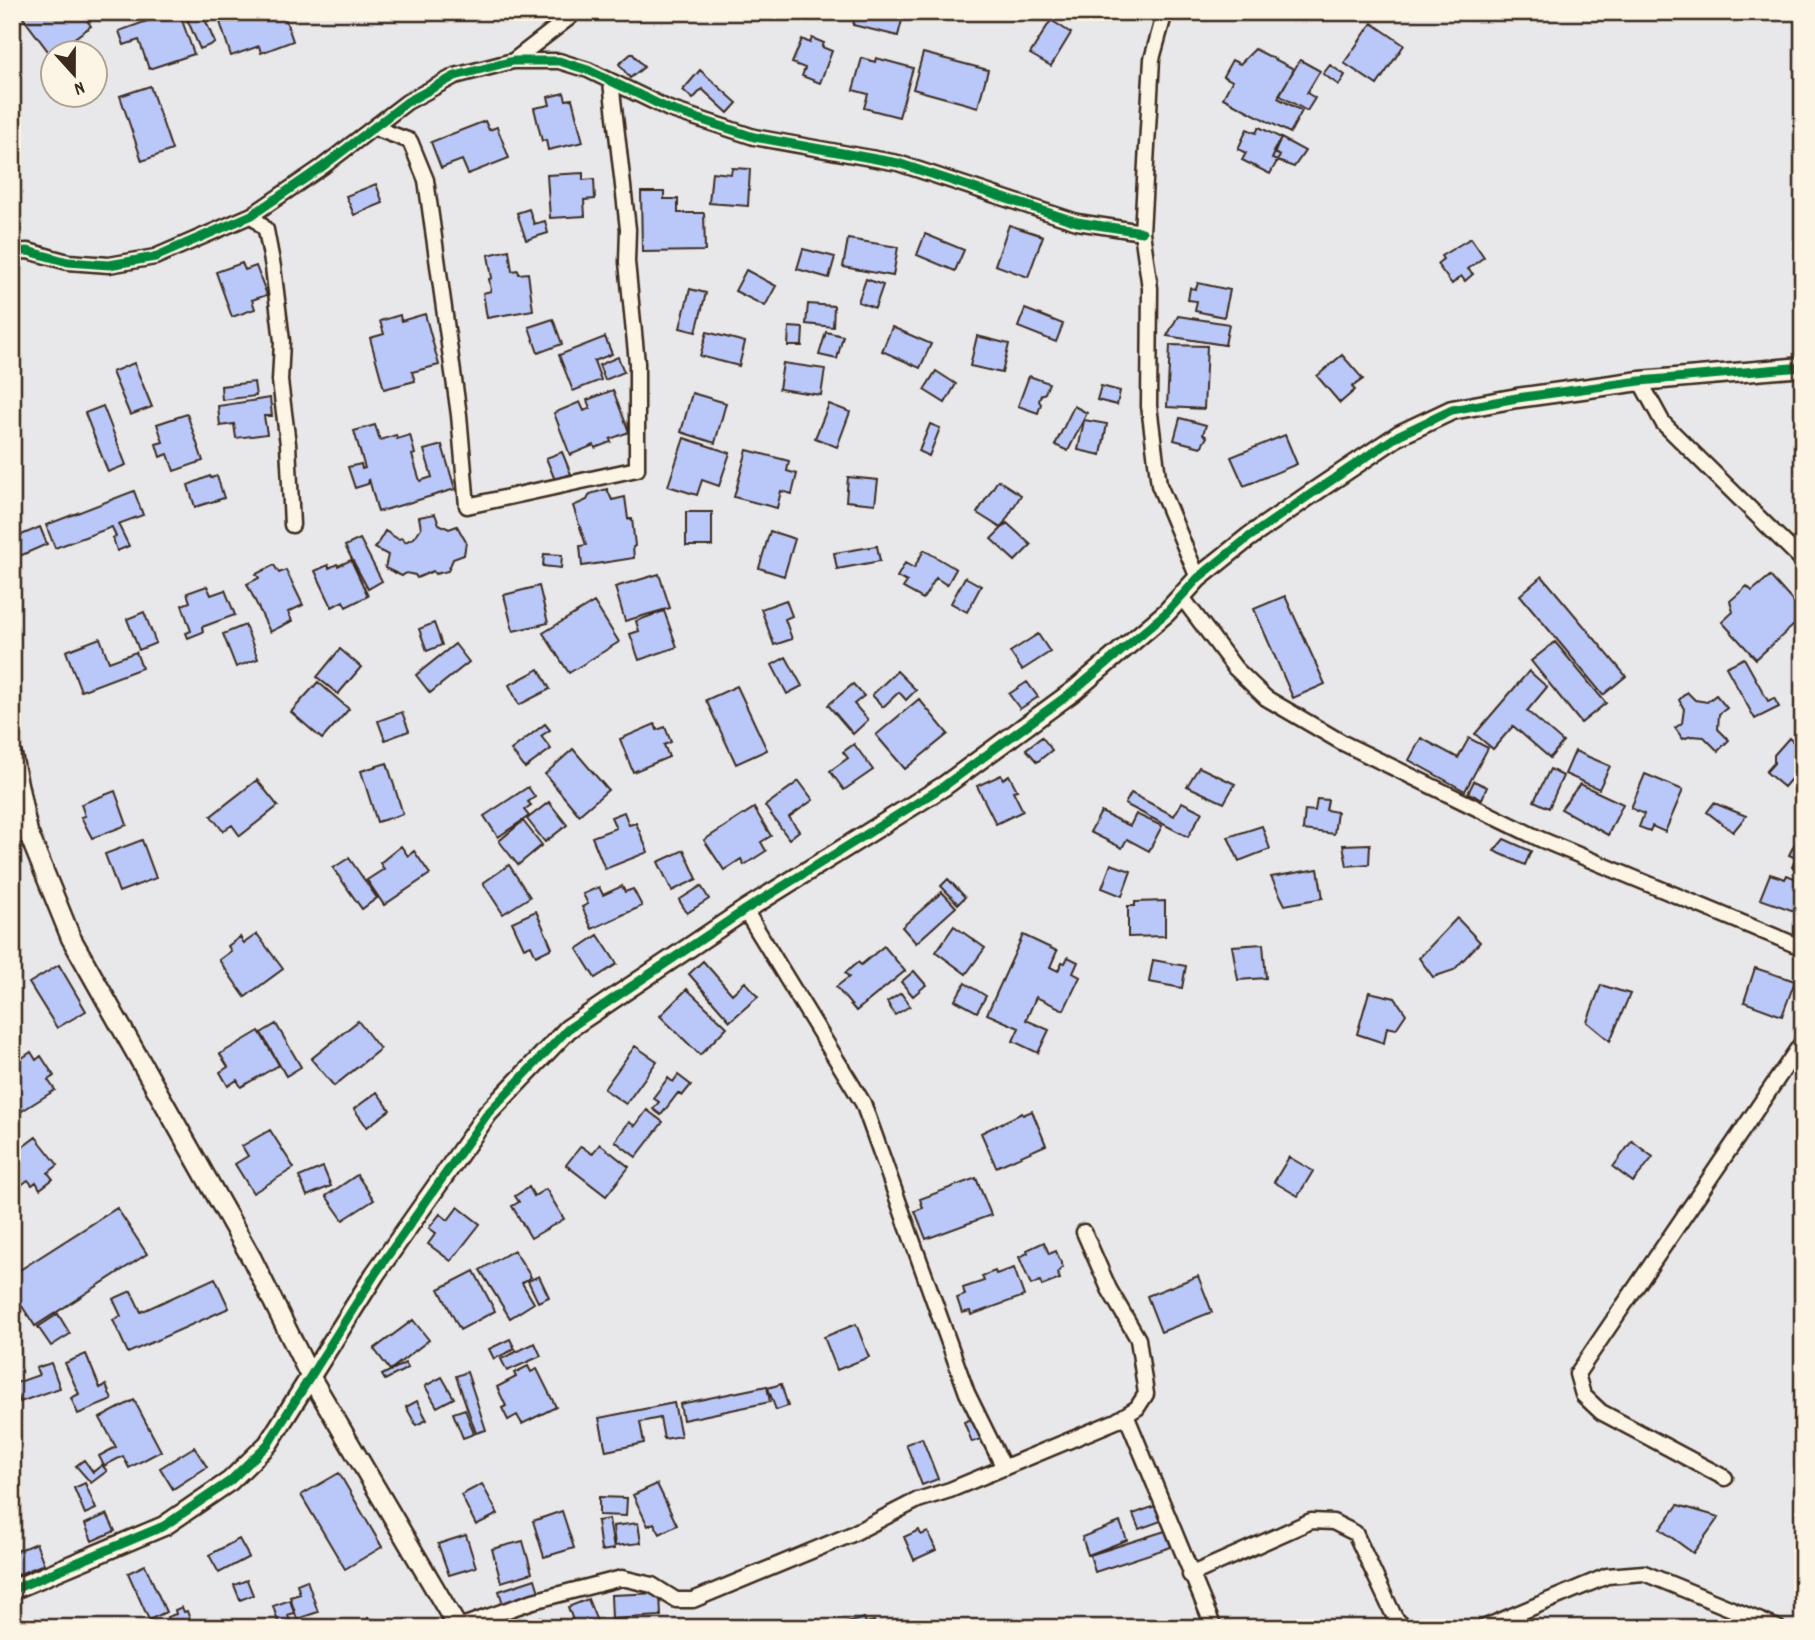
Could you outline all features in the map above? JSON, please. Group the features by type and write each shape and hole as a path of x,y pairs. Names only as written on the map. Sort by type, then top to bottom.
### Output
{"street":[{"path":"513,61 570,18 572,12"},
{"path":"1165,12 1152,59 1142,232 1150,288 1149,406 1159,485 1198,578"},
{"path":"12,252 28,251 68,262 109,265 156,257 252,215 375,128 407,102 455,76 513,61 559,61 588,70 669,110 754,137 898,163 1077,222 1142,232"},
{"path":"375,128 410,141 426,180 457,402 467,506 638,469 637,363 626,262 628,229 611,82"},
{"path":"252,215 266,230 273,267 282,341 280,381 288,444 292,526"},
{"path":"12,1590 164,1526 230,1481 268,1444 375,1274 488,1113 568,1029 745,910 944,786 1075,690 1166,612 1198,578 1249,537 1399,435 1452,410 1640,381 1803,367"},
{"path":"1640,381 1663,423 1803,561"},
{"path":"1181,596 1235,668 1266,698 1343,743 1540,839 1803,948"},
{"path":"12,755 28,832 71,938 252,1259 310,1376 457,1627 533,1601 622,1578 652,1584 676,1600 693,1600 850,1535 918,1500 1004,1468 1126,1415 1137,1408 1146,1394 1138,1339 1109,1289 1084,1232"},
{"path":"745,910 863,1103 967,1393 1004,1468"},
{"path":"1725,1478 1601,1412 1583,1395 1577,1374 1803,1041"},
{"path":"1126,1415 1214,1628"},
{"path":"1190,1574 1311,1521 1333,1522 1355,1533 1395,1618 1405,1628"},
{"path":"1483,1628 1607,1576 1644,1573 1778,1628"}],"building":[{"path":"24,12 81,12 91,26 74,38 38,38 21,15"},
{"path":"172,12 179,12 194,54 149,69 139,40 124,45 119,31"},
{"path":"184,12 202,12 215,43 200,49"},
{"path":"249,12 283,12 293,41 261,53 259,46 231,56 220,22"},
{"path":"856,12 904,12 898,36 853,25"},
{"path":"1051,20 1071,33 1051,66 1030,54"},
{"path":"1372,23 1404,45 1377,85 1344,63"},
{"path":"812,38 824,43 822,47 832,51 820,83 802,76 805,68 792,63 802,39 810,43"},
{"path":"1255,49 1294,69 1278,98 1302,111 1290,133 1223,98 1232,81 1223,76 1232,60 1240,64"},
{"path":"632,53 644,67 630,78 619,64"},
{"path":"923,53 988,70 978,107 913,89"},
{"path":"862,58 875,62 876,58 913,68 899,117 864,108 868,94 853,90"},
{"path":"1300,60 1320,71 1307,93 1315,98 1307,111 1279,95"},
{"path":"1330,65 1345,75 1339,85 1323,74"},
{"path":"700,70 737,103 728,113 702,89 693,99 683,90"},
{"path":"150,86 172,150 142,161 120,96"},
{"path":"564,93 566,100 572,99 583,142 548,150 546,140 542,141 534,108 550,105 548,97"},
{"path":"485,121 489,130 497,127 509,158 468,174 462,160 441,168 431,142"},
{"path":"1259,127 1281,138 1273,152 1280,156 1270,174 1242,160 1246,153 1238,149 1247,129 1256,133"},
{"path":"1281,138 1305,151 1294,167 1272,159"},
{"path":"732,168 750,169 748,206 709,203 712,172 731,174"},
{"path":"583,173 583,180 594,179 595,199 584,200 585,216 550,218 547,175"},
{"path":"376,184 383,203 354,215 346,196"},
{"path":"641,192 664,192 664,199 678,199 678,213 704,213 705,251 642,252"},
{"path":"529,209 534,224 545,221 548,233 526,240 517,213"},
{"path":"1009,225 1043,236 1028,277 995,265"},
{"path":"925,234 964,250 955,271 917,255"},
{"path":"1471,238 1484,257 1468,269 1473,274 1465,281 1461,276 1452,284 1437,264 1443,259 1441,256"},
{"path":"848,239 898,247 893,276 843,267"},
{"path":"803,249 835,257 829,278 797,269"},
{"path":"509,250 512,271 518,270 519,274 528,273 533,310 487,318 483,293 491,291 488,255"},
{"path":"242,263 245,270 256,266 267,295 252,300 255,309 232,317 216,272"},
{"path":"746,270 776,286 765,306 735,291"},
{"path":"866,279 883,285 875,308 858,302"},
{"path":"1198,283 1230,290 1224,317 1195,311 1197,301 1188,300 1190,288 1196,289"},
{"path":"690,289 706,293 696,332 680,328"},
{"path":"808,304 834,306 833,327 806,324"},
{"path":"1025,309 1063,324 1056,342 1018,327"},
{"path":"425,314 439,365 412,372 415,381 384,389 370,338 384,334 380,321 400,315 401,321"},
{"path":"1178,316 1229,324 1225,345 1167,336"},
{"path":"553,319 562,344 538,353 529,327"},
{"path":"789,327 803,328 802,346 788,346"},
{"path":"892,327 931,344 920,368 882,351"},
{"path":"707,332 745,342 739,366 700,356"},
{"path":"826,332 843,336 837,359 819,355"},
{"path":"977,336 1009,344 1002,373 970,366"},
{"path":"605,337 612,354 594,361 601,380 573,391 559,355"},
{"path":"1170,345 1207,346 1204,409 1167,407"},
{"path":"1342,355 1363,379 1352,387 1355,390 1340,403 1317,376"},
{"path":"618,357 624,372 605,380 599,365"},
{"path":"134,363 152,407 130,415 112,372"},
{"path":"783,363 825,369 821,395 779,389"},
{"path":"936,371 956,384 945,403 924,390"},
{"path":"1029,376 1049,383 1045,393 1041,395 1038,413 1018,406"},
{"path":"254,382 256,396 222,400 221,386"},
{"path":"1101,386 1120,391 1117,405 1097,400"},
{"path":"613,390 629,432 610,439 611,442 595,448 594,445 570,455 554,413 580,402 584,411 590,408 587,400"},
{"path":"692,393 726,403 715,443 681,432"},
{"path":"270,398 272,416 264,416 267,434 236,438 234,424 220,426 218,406"},
{"path":"829,404 850,412 837,447 815,438"},
{"path":"103,406 126,465 108,472 85,413"},
{"path":"1074,406 1087,413 1068,451 1055,445"},
{"path":"187,414 203,461 174,471 168,454 160,457 156,444 163,442 157,424"},
{"path":"1180,418 1206,425 1203,434 1207,437 1201,447 1174,440"},
{"path":"1084,420 1107,424 1101,455 1078,450"},
{"path":"930,424 940,428 929,456 919,451"},
{"path":"375,425 380,440 396,435 397,439 410,435 415,454 412,455 420,481 432,477 424,450 442,445 455,489 378,512 369,479 368,484 355,488 348,467 361,464 362,469 365,468 354,431"},
{"path":"1285,435 1297,464 1244,486 1231,457"},
{"path":"684,438 730,453 719,486 702,480 697,495 668,486"},
{"path":"747,450 789,461 787,471 797,474 792,494 781,491 777,508 734,497"},
{"path":"562,452 571,474 555,480 546,458"},
{"path":"217,476 224,498 195,507 188,485"},
{"path":"848,477 878,480 875,504 846,501"},
{"path":"998,480 1021,495 1001,528 977,513"},
{"path":"607,489 612,500 625,497 628,519 632,519 634,558 582,566 580,546 586,545 573,506 587,500 590,494"},
{"path":"134,491 143,515 118,524 129,546 117,551 112,527 55,548 46,525"},
{"path":"686,512 712,512 712,546 686,546"},
{"path":"435,514 439,524 449,529 457,526 466,542 464,555 453,559 448,571 435,574 433,571 417,578 406,573 402,576 385,568 388,555 375,548 385,531 398,539 403,538 405,542 414,538 421,528 419,517"},
{"path":"1007,523 1031,545 1015,561 991,539"},
{"path":"40,527 47,544 13,559 12,539"},
{"path":"770,531 795,539 784,576 759,568"},
{"path":"360,539 382,581 368,589 345,546"},
{"path":"877,546 880,561 837,569 834,553"},
{"path":"924,550 956,569 947,585 936,578 923,599 903,588 907,582 897,577 905,563 914,568"},
{"path":"544,554 562,555 561,568 543,566"},
{"path":"351,560 368,596 346,607 343,601 332,607 315,571"},
{"path":"274,565 279,573 286,570 303,605 288,612 292,621 270,632 247,584 259,578 256,574"},
{"path":"659,574 670,608 625,621 615,587"},
{"path":"1542,576 1626,676 1603,695 1520,595"},
{"path":"1770,576 1803,613 1803,617 1756,659 1722,622 1733,612 1730,601 1747,586 1752,591"},
{"path":"965,577 981,586 967,612 951,603"},
{"path":"207,586 211,595 225,590 235,615 202,627 203,632 188,638 186,633 191,631 182,605 190,602 187,593"},
{"path":"539,586 548,623 513,631 504,595"},
{"path":"1285,596 1325,684 1293,698 1254,609"},
{"path":"786,600 792,616 785,619 792,639 774,645 761,609"},
{"path":"594,602 619,642 569,673 543,633"},
{"path":"664,611 677,647 639,660 630,634 639,631 636,621"},
{"path":"144,612 156,643 139,650 127,619"},
{"path":"434,623 442,645 427,651 419,629"},
{"path":"245,625 258,659 236,667 223,634"},
{"path":"1038,634 1050,652 1022,670 1010,652"},
{"path":"100,638 109,662 136,652 142,668 81,691 66,651"},
{"path":"1555,642 1606,703 1581,723 1531,661"},
{"path":"455,644 469,662 430,693 416,675"},
{"path":"340,649 361,667 338,694 317,677"},
{"path":"786,657 802,686 787,694 772,665"},
{"path":"1744,658 1768,701 1774,698 1779,707 1755,719 1726,667"},
{"path":"539,669 550,689 519,705 509,685"},
{"path":"897,671 916,690 906,700 899,692 883,707 872,695"},
{"path":"1529,671 1547,687 1527,711 1563,742 1550,758 1513,726 1493,749 1475,734"},
{"path":"318,682 349,709 322,739 291,712"},
{"path":"1027,682 1038,697 1020,709 1009,694"},
{"path":"853,684 864,696 854,704 868,720 853,734 828,705"},
{"path":"737,686 767,750 736,764 706,700"},
{"path":"1687,692 1695,700 1707,702 1716,695 1727,708 1719,714 1718,729 1729,740 1718,751 1704,737 1691,736 1683,739 1675,728 1682,723 1684,709 1679,700"},
{"path":"919,699 948,734 905,769 876,735"},
{"path":"402,712 409,731 385,740 378,721"},
{"path":"545,724 550,730 541,736 551,749 525,768 511,750"},
{"path":"655,724 657,730 665,727 671,742 664,745 669,757 633,772 620,739"},
{"path":"1042,737 1052,750 1037,762 1026,749"},
{"path":"1421,738 1458,758 1469,738 1488,748 1465,791 1409,760"},
{"path":"1789,738 1803,750 1803,765 1784,787 1766,772 1774,763 1774,755"},
{"path":"854,744 873,770 844,790 830,771 848,758 843,752"},
{"path":"573,749 608,790 579,815 545,774"},
{"path":"1575,751 1610,766 1599,789 1565,774"},
{"path":"387,763 403,814 377,822 361,771"},
{"path":"1199,767 1235,784 1224,803 1187,786"},
{"path":"1550,769 1563,776 1549,808 1534,801"},
{"path":"1645,774 1683,790 1665,832 1652,826 1650,831 1639,827 1644,814 1631,808"},
{"path":"1001,775 1003,779 1009,775 1023,811 996,824 977,786"},
{"path":"257,780 278,806 240,836 232,825 223,831 211,816"},
{"path":"799,781 813,800 789,817 799,831 789,839 765,806"},
{"path":"1474,781 1487,787 1482,799 1468,793"},
{"path":"1580,784 1623,804 1608,835 1561,809"},
{"path":"528,787 535,797 528,802 531,805 524,810 529,816 498,837 484,816"},
{"path":"115,791 127,825 92,838 81,817 85,816 81,804"},
{"path":"1131,793 1174,816 1182,802 1202,812 1188,837 1125,804"},
{"path":"1317,799 1328,800 1326,810 1337,812 1334,834 1303,830 1305,810 1315,811"},
{"path":"549,802 567,825 545,842 527,819"},
{"path":"1714,803 1746,816 1733,832 1707,812"},
{"path":"754,808 771,836 761,842 766,851 744,865 741,859 724,870 704,840"},
{"path":"624,812 629,825 636,823 648,852 605,869 592,837 616,828 611,817"},
{"path":"1101,812 1130,826 1136,814 1162,826 1149,851 1127,839 1122,848 1090,832"},
{"path":"523,821 542,845 518,865 499,841"},
{"path":"1262,826 1270,849 1239,861 1228,837"},
{"path":"1799,835 1803,837 1803,872 1792,867 1796,858 1789,855"},
{"path":"1504,839 1531,851 1525,865 1494,851"},
{"path":"142,840 156,878 119,892 105,854"},
{"path":"1370,844 1369,864 1347,866 1343,845"},
{"path":"401,846 408,856 414,851 430,874 384,905 367,880 384,869 380,863"},
{"path":"684,850 697,879 672,891 658,862"},
{"path":"349,858 377,898 362,909 333,868"},
{"path":"1111,864 1131,871 1122,896 1102,888"},
{"path":"509,865 530,897 503,914 483,883"},
{"path":"1318,869 1323,898 1285,905 1271,877"},
{"path":"1770,874 1785,879 1787,875 1799,880 1797,884 1803,885 1803,905 1800,913 1760,899"},
{"path":"948,879 965,897 958,904 941,886"},
{"path":"622,886 625,892 633,889 642,906 592,929 582,907 588,904 583,894 599,887 603,895"},
{"path":"701,886 709,899 687,913 679,900"},
{"path":"942,892 956,907 916,943 902,927"},
{"path":"1165,901 1165,936 1128,937 1128,906 1135,906 1135,902"},
{"path":"536,911 552,948 536,956 531,945 524,948 512,922"},
{"path":"1457,918 1480,942 1454,970 1433,977 1419,958"},
{"path":"954,926 985,948 966,974 936,952"},
{"path":"257,934 283,969 245,997 219,960 231,951 228,946 240,937 244,943"},
{"path":"598,935 617,964 595,978 577,949"},
{"path":"1023,935 1057,951 1050,967 1058,971 1068,957 1078,962 1073,973 1080,977 1064,1010 1036,997 1026,1020 1049,1030 1038,1053 1013,1041 1019,1028 987,1014"},
{"path":"1263,944 1266,978 1238,980 1232,946"},
{"path":"884,946 905,971 856,1011 836,987 849,977 845,973 858,962 861,965"},
{"path":"1153,960 1186,966 1182,988 1149,982"},
{"path":"703,961 732,994 745,982 758,997 730,1021 689,974"},
{"path":"59,965 86,1011 57,1028 29,983"},
{"path":"1755,968 1795,981 1782,1016 1744,1002"},
{"path":"914,971 926,985 913,996 901,982"},
{"path":"965,983 986,996 977,1012 955,1000"},
{"path":"1601,985 1630,994 1610,1041 1587,1022"},
{"path":"687,989 727,1027 700,1055 660,1016"},
{"path":"1369,992 1395,998 1406,1014 1396,1029 1387,1027 1384,1043 1357,1034"},
{"path":"901,993 910,1006 895,1015 887,1002"},
{"path":"358,1021 380,1049 334,1086 311,1059"},
{"path":"276,1024 301,1067 286,1076 261,1033"},
{"path":"259,1031 279,1065 241,1087 237,1080 228,1086 220,1072 228,1067 220,1054"},
{"path":"635,1046 657,1061 626,1104 604,1089"},
{"path":"31,1052 36,1060 41,1056 54,1076 48,1080 55,1090 22,1111 12,1096 12,1065"},
{"path":"678,1075 691,1085 682,1096 678,1093 661,1115 653,1109 659,1102 653,1098 668,1078 673,1082"},
{"path":"377,1092 390,1110 367,1127 354,1109"},
{"path":"647,1110 663,1122 636,1157 615,1141 629,1122 635,1126"},
{"path":"1032,1111 1046,1145 996,1167 981,1133 1022,1113 1023,1115"},
{"path":"270,1130 294,1168 253,1193 235,1164 248,1156 242,1146"},
{"path":"36,1137 58,1165 48,1173 53,1179 40,1189 36,1182 32,1185 28,1180 17,1188 12,1181 12,1155"},
{"path":"1632,1141 1653,1157 1633,1182 1613,1167"},
{"path":"600,1144 629,1167 606,1196 566,1165 581,1146 592,1154"},
{"path":"1289,1157 1313,1171 1298,1196 1274,1182"},
{"path":"323,1167 331,1186 307,1196 299,1177"},
{"path":"357,1175 374,1200 343,1220 326,1196"},
{"path":"976,1178 991,1215 926,1239 915,1211 923,1208 920,1199"},
{"path":"529,1187 534,1196 546,1189 564,1219 531,1238 512,1206 519,1202 515,1196"},
{"path":"458,1207 480,1224 451,1261 428,1244 436,1233 429,1228 440,1214 448,1220"},
{"path":"117,1208 147,1254 35,1326 12,1291 12,1275"},
{"path":"1044,1242 1049,1254 1056,1251 1063,1267 1057,1273 1060,1279 1042,1286 1040,1281 1031,1285 1019,1257"},
{"path":"514,1250 531,1277 522,1283 534,1303 510,1318 480,1270"},
{"path":"1014,1268 1024,1296 971,1315 970,1311 962,1313 957,1298 965,1295 963,1288 984,1281 982,1276"},
{"path":"474,1271 495,1311 460,1330 439,1289"},
{"path":"539,1276 549,1297 538,1302 528,1281"},
{"path":"1198,1276 1212,1312 1161,1332 1147,1296"},
{"path":"215,1278 229,1308 128,1353 113,1320 121,1316 113,1299 131,1291 141,1312"},
{"path":"58,1314 70,1334 51,1346 38,1327"},
{"path":"413,1320 429,1340 390,1370 374,1349"},
{"path":"856,1324 869,1357 837,1370 824,1337"},
{"path":"510,1339 515,1349 494,1359 489,1349"},
{"path":"535,1343 541,1356 507,1371 501,1359"},
{"path":"86,1354 100,1388 106,1385 112,1400 78,1414 71,1398 79,1394 65,1363"},
{"path":"51,1363 60,1388 20,1402 13,1384 39,1375 36,1368"},
{"path":"405,1363 408,1368 385,1380 382,1375"},
{"path":"528,1366 531,1372 537,1369 556,1407 522,1424 517,1415 508,1420 502,1408 506,1406 497,1387 516,1377 514,1373"},
{"path":"467,1372 486,1430 476,1433 456,1376"},
{"path":"442,1377 454,1398 437,1407 425,1386"},
{"path":"781,1384 788,1406 776,1410 768,1388"},
{"path":"767,1386 770,1402 683,1420 680,1404"},
{"path":"134,1400 161,1451 129,1468 123,1456 104,1466 99,1456 116,1447 100,1418"},
{"path":"417,1401 427,1420 416,1425 406,1407"},
{"path":"674,1403 681,1436 664,1439 660,1418 640,1422 644,1443 606,1451 599,1418"},
{"path":"465,1409 474,1434 463,1438 453,1413"},
{"path":"976,1417 984,1438 972,1442 964,1422"},
{"path":"922,1438 938,1479 922,1485 906,1444"},
{"path":"194,1447 207,1467 173,1489 160,1468"},
{"path":"84,1460 93,1472 102,1465 107,1471 91,1483 76,1466"},
{"path":"339,1473 382,1547 345,1569 301,1495"},
{"path":"85,1483 96,1509 85,1514 74,1488"},
{"path":"482,1484 498,1514 476,1525 461,1495"},
{"path":"657,1484 677,1525 660,1534 654,1523 648,1526 633,1495"},
{"path":"599,1497 627,1498 626,1516 599,1515"},
{"path":"1678,1505 1719,1517 1693,1553 1660,1529"},
{"path":"1155,1506 1161,1521 1139,1529 1133,1514"},
{"path":"562,1511 574,1548 544,1557 533,1521"},
{"path":"107,1514 115,1531 92,1541 85,1524"},
{"path":"609,1519 614,1549 601,1551 597,1521"},
{"path":"1120,1522 1127,1540 1088,1555 1082,1537"},
{"path":"638,1523 641,1543 615,1546 613,1526"},
{"path":"919,1530 921,1535 928,1532 936,1550 914,1560 904,1537"},
{"path":"1165,1531 1171,1547 1095,1572 1090,1555"},
{"path":"466,1535 476,1567 449,1575 438,1544"},
{"path":"239,1539 249,1557 219,1573 209,1555"},
{"path":"523,1541 532,1573 501,1582 492,1549"},
{"path":"36,1543 44,1564 12,1577 12,1553"},
{"path":"145,1565 166,1612 149,1620 128,1573"},
{"path":"535,1579 539,1592 503,1604 499,1591"},
{"path":"247,1580 253,1595 240,1600 234,1585"},
{"path":"307,1580 318,1612 297,1619 290,1597 300,1594 297,1584"},
{"path":"660,1593 661,1616 612,1619 611,1595"},
{"path":"588,1599 598,1624 588,1628 576,1628 568,1607"},
{"path":"290,1600 294,1613 288,1615 291,1625 280,1628 273,1606"},
{"path":"182,1607 184,1612 187,1611 193,1628 171,1628 167,1617 176,1614 175,1610"},
{"path":"540,1617 541,1623 548,1622 550,1628 520,1628 518,1623"},
{"path":"368,1618 391,1625 390,1628 365,1628"},
{"path":"864,1618 866,1623 874,1621 876,1628 849,1628 847,1623"}],"cycle path":[{"path":"12,252 28,251 68,262 109,265 155,257 252,215 322,167 407,102 455,76 513,61 559,61 588,70 669,109 754,137 898,163 1077,222 1142,232"},
{"path":"12,1590 164,1526 230,1481 268,1444 375,1274 488,1113 568,1029 745,910 944,786 1075,690 1166,613 1198,578 1249,537 1311,494 1399,435 1452,410 1640,381 1803,367"}]}
